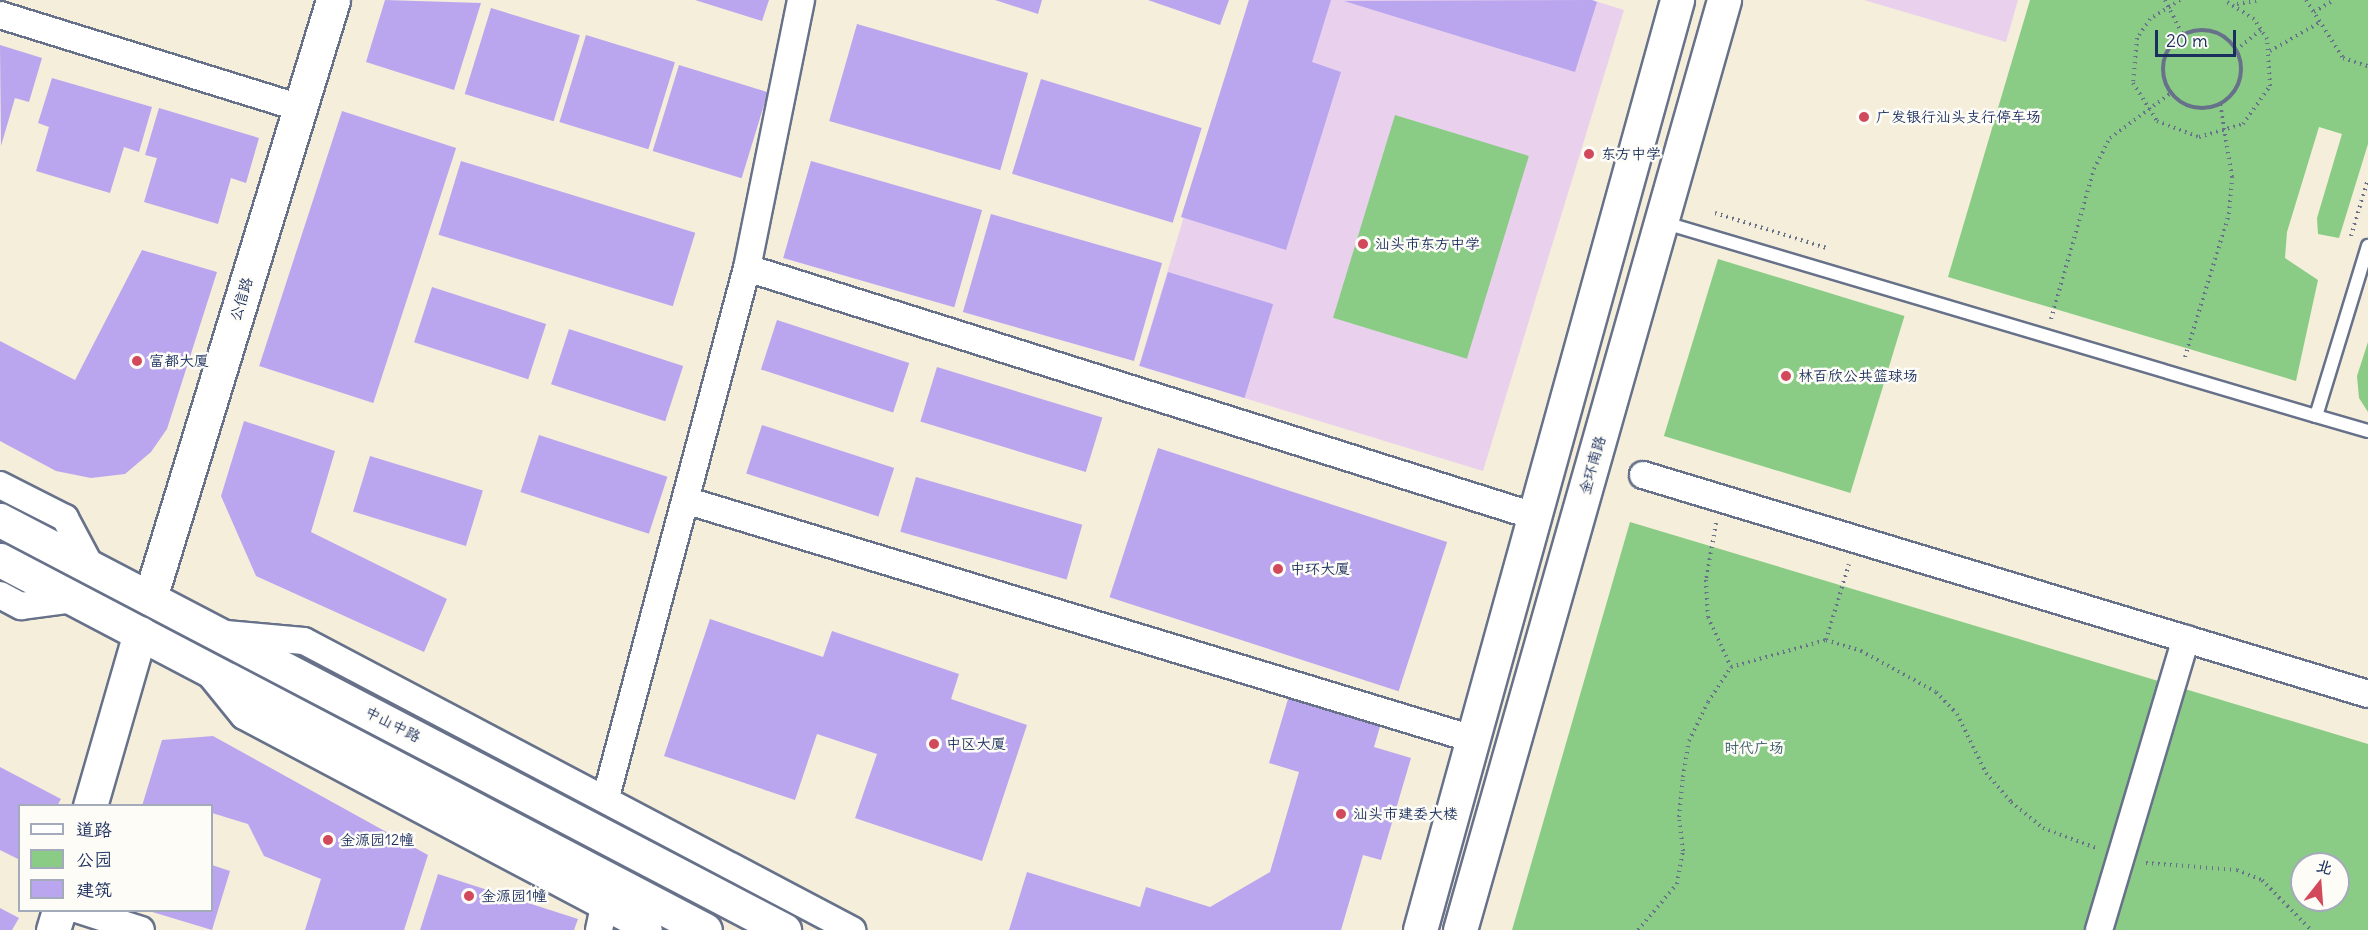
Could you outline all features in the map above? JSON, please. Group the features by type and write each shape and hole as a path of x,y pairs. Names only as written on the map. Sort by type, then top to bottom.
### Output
{"main road":[{"name":"公信路","path":"150,598 333,0"},
{"path":"1420,930 1677,0"},
{"name":"金环南路","path":"1460,930 1724,0"},
{"name":"中山中路","path":"0,520 503,781 784,930"},
{"path":"0,560 513,829 604,906 705,930"},
{"path":"91,804 140,633"},
{"path":"53,930 58,912"}],"street":[{"path":"606,797 688,501 747,268 801,0"},
{"path":"0,15 300,108"},
{"path":"747,268 1534,516"},
{"path":"1643,475 2368,694"},
{"path":"0,485 65,518 91,567"},
{"path":"688,501 1473,739"},
{"path":"0,595 21,606 74,599"},
{"path":"219,634 304,641 606,797 852,930"},
{"path":"2099,930 2186,639"},
{"path":"203,666 244,716 649,930"},
{"path":"503,781 550,768"},
{"path":"473,836 513,829"},
{"path":"85,912 141,930"},
{"path":"789,930 821,914"}],"lane":[{"path":"1661,221 2368,431"},
{"path":"2316,416 2368,246"}],"path":[{"path":"2180,0 2166,2 2137,38 2132,60 2133,82 2148,110 2177,132 2222,134 2260,107 2270,86 2270,51 2261,30 2236,5 2223,0"},
{"path":"2236,5 2259,0"},
{"path":"2306,0 2343,58 2368,66"},
{"path":"2314,12 2334,0"},
{"path":"2166,2 2182,35"},
{"path":"2270,51 2320,21"},
{"path":"2207,30 2236,50 2237,86 2220,103 2194,107 2171,93 2163,68 2165,55 2182,35 2207,30"},
{"path":"2236,50 2261,30"},
{"path":"2051,319 2094,169 2110,138 2171,93"},
{"path":"2185,357 2229,214 2232,177 2222,134 2220,103"},
{"path":"2348,247 2368,179"},
{"path":"1715,213 1838,252"},
{"path":"2039,315 2062,322"},
{"path":"2174,354 2196,361"},
{"path":"1720,498 1706,580 1708,617 1731,667"},
{"path":"1826,640 1857,540"},
{"path":"1638,930 1677,884 1689,741 1731,667 1826,640 1861,651 1936,692 1957,714 1986,773 2011,802 2043,828 2121,859 2254,877 2283,896 2311,930"}],"shaded area":[{"name":"汕头市东方中学","path":"1249,0 1592,0 1624,10 1483,471 1139,366"},
{"path":"1864,0 2018,0 2006,42"}],"green space":[{"path":"2030,0 2368,0 2368,144 2339,238 2318,234 2317,218 2342,134 2319,127 2287,232 2285,258 2318,280 2296,381 1948,277"},
{"path":"1395,115 1529,156 1467,359 1333,318"},
{"name":"林百欣公共篮球场","path":"1718,259 1904,316 1850,493 1664,436"},
{"path":"2368,342 2368,412 2359,398 2357,376"},
{"name":"时代广场","path":"1630,522 2368,744 2368,930 1512,930"}],"building":[{"path":"385,0 481,3 454,90 366,62"},
{"path":"695,0 769,0 762,21"},
{"path":"995,0 1042,0 1038,14"},
{"path":"1148,0 1229,0 1220,25"},
{"path":"1249,0 1331,0 1312,62 1341,72 1286,250 1181,217"},
{"path":"1592,0 1597,2 1575,72 1344,1"},
{"path":"491,8 580,35 554,121 465,94"},
{"path":"857,24 1028,73 1000,170 829,121"},
{"path":"586,35 675,62 648,149 559,122"},
{"path":"0,45 42,58 29,102 15,98 1,146"},
{"path":"679,65 768,92 742,178 653,151"},
{"path":"52,78 152,107 139,152 124,147 110,193 36,171 49,127 38,123"},
{"path":"1041,79 1202,128 1173,223 1012,174"},
{"path":"159,108 259,138 246,183 231,178 218,224 144,202 157,158 145,155"},
{"path":"342,111 456,148 373,403 259,366"},
{"path":"461,161 695,233 673,306 438,235"},
{"path":"811,161 982,210 954,307 783,258"},
{"path":"991,214 1162,263 1134,361 963,312"},
{"name":"富都大厦","path":"142,250 217,272 167,429 151,452 125,474 91,478 56,471 0,441 0,341 75,380"},
{"path":"1168,272 1273,304 1245,398 1139,366"},
{"path":"432,287 546,324 528,379 414,342"},
{"path":"777,320 909,363 893,412 761,369"},
{"path":"569,329 683,366 665,421 551,384"},
{"path":"937,367 1102,418 1086,472 920,422"},
{"path":"244,421 335,451 311,532 447,599 424,652 256,576 221,496"},
{"path":"762,425 894,468 878,516 746,474"},
{"path":"539,435 667,477 649,534 520,492"},
{"name":"中环大厦","path":"1158,448 1447,542 1399,691 1109,597"},
{"path":"370,456 483,490 466,546 353,511"},
{"path":"916,477 1082,525 1067,579 900,532"},
{"name":"中区大厦","path":"710,619 823,657 832,631 959,674 951,699 1027,725 982,861 855,818 877,754 817,734 795,800 664,756"},
{"name":"汕头市建委大楼","path":"1291,689 1383,716 1374,747 1411,758 1381,860 1363,855 1341,930 1009,930 1027,872 1140,907 1146,887 1210,907 1270,872 1299,772 1269,763"},
{"name":"金源园12幢","path":"213,736 428,855 404,930 305,930 321,879 264,856 248,824 213,813 213,804 143,804 162,740"},
{"path":"0,767 61,799 58,804 18,804 18,859 0,850"},
{"path":"213,865 230,871 212,930 152,912 213,912"},
{"name":"金源园1幢","path":"438,874 578,919 574,930 420,930"},
{"path":"0,908 19,918 12,930 0,930"}],"place":[{"name":"广发银行汕头支行停车场","path":"1864,117"},
{"name":"东方中学","path":"1589,154"},
{"name":"汕头市东方中学","path":"1363,244"},
{"name":"富都大厦","path":"137,361"},
{"name":"林百欣公共篮球场","path":"1786,376"},
{"name":"中环大厦","path":"1278,569"},
{"name":"中区大厦","path":"934,744"},
{"name":"汕头市建委大楼","path":"1341,814"},
{"name":"金源园12幢","path":"328,840"},
{"name":"金源园1幢","path":"469,896"}]}
